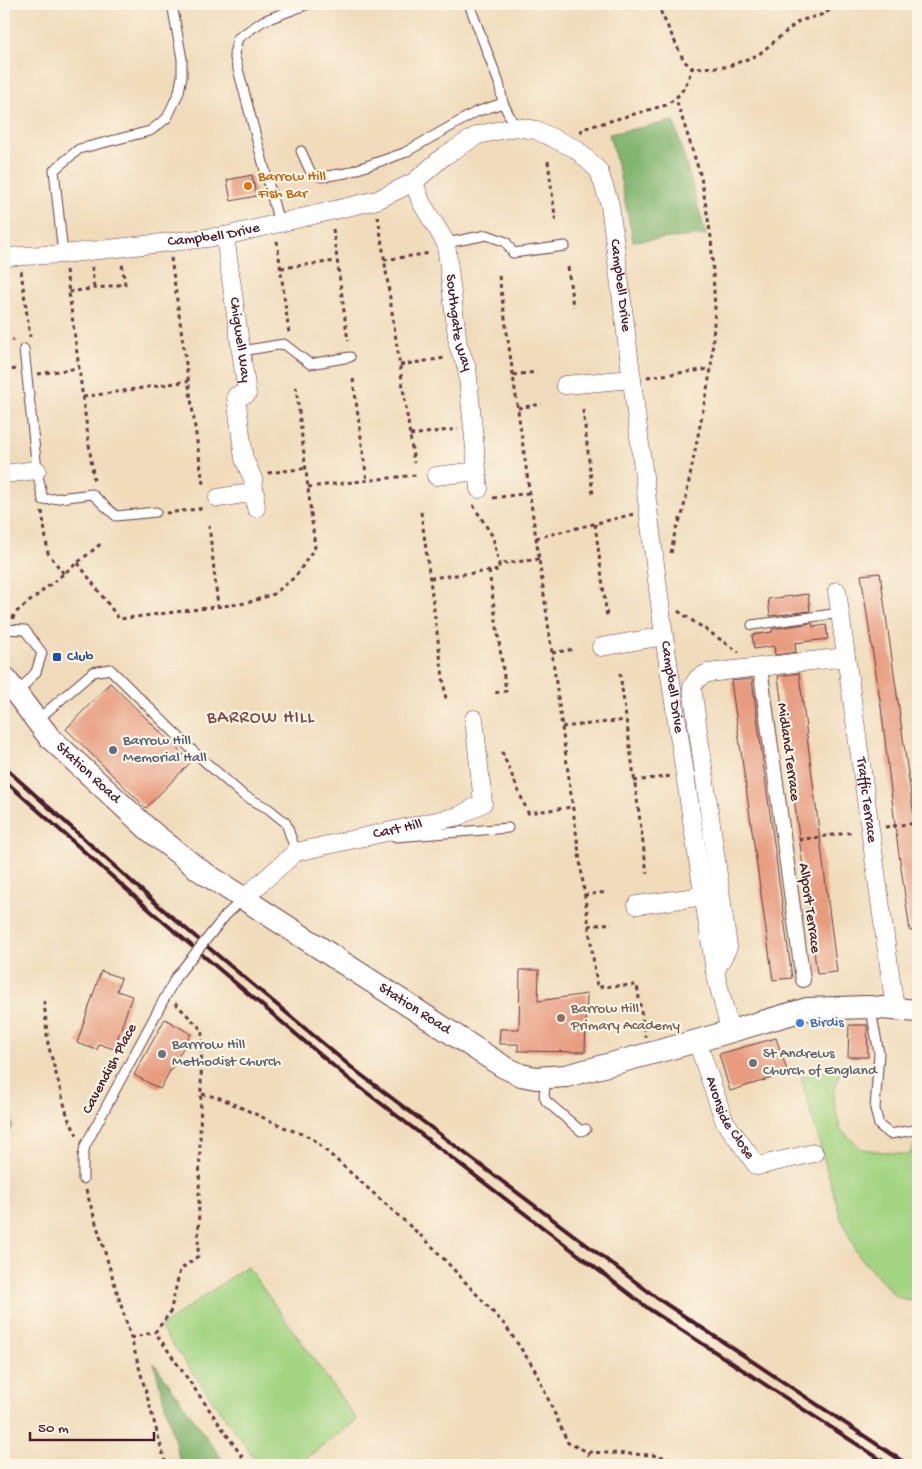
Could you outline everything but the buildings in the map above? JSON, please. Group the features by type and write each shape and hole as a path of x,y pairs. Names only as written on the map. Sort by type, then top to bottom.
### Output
{"street":[{"name":"Campbell Drive","path":"12,260 225,236 377,200 414,182 444,156 478,135 515,127 536,130 576,150 599,171 610,205 664,636 715,972 730,1030"},
{"name":"Southgate Way","path":"414,182 441,248 458,345 467,368 481,497"},
{"name":"Chigwell Way","path":"212,503 255,500 253,479 244,459 236,396 247,394 225,236"},
{"path":"565,385 632,379"},
{"path":"4,474 37,470"},
{"path":"436,476 478,471"},
{"name":"Traffic Terrace","path":"837,591 895,1009"},
{"path":"601,647 664,636"},
{"path":"715,972 728,947 692,687 698,678 708,673 846,657"},
{"name":"Midland Terrace","path":"760,667 783,842"},
{"name":"Station Road","path":"4,677 36,721 56,744 148,829 198,868 504,1067 528,1077 566,1076 807,1009 868,1006 918,1011"},
{"name":"Cart Hill","path":"243,899 296,852 459,816 483,803 474,719"},
{"name":"Allport Terrace","path":"783,842 803,980"},
{"path":"637,905 704,896"},
{"name":"Avonside Close","path":"697,1041 724,1120 757,1166 814,1153"}],"lane":[{"path":"63,254 54,170 79,148 150,131 167,118 179,92 182,76 182,59 172,4"},
{"path":"279,223 234,54 238,38 263,21 308,4"},
{"path":"469,4 499,83 503,103 515,127"},
{"path":"301,151 311,173 321,177 346,173 404,153 476,112 503,103"},
{"path":"441,248 487,235 506,242 512,253 565,246"},
{"path":"241,351 284,344 310,364 350,357"},
{"path":"24,349 37,470 43,500 92,494 116,516 159,513"},
{"path":"752,625 840,613"},
{"path":"8,629 26,630 42,653 36,672 17,695"},
{"path":"36,721 93,672 110,669 194,752 243,796 269,809 286,823 296,852"},
{"path":"344,842 508,828"},
{"name":"Cavendish Place","path":"84,1179 83,1157 85,1146 166,994 176,977 226,915 243,899"},
{"path":"868,1006 879,1053 875,1109 879,1125 890,1134 914,1130"},
{"path":"546,1078 544,1096 546,1101 581,1131 586,1129"}],"path":[{"path":"657,4 684,61 692,68 726,67 758,56 799,21 824,14 839,4"},
{"path":"576,150 582,129 666,105 676,99 685,89 692,68"},
{"path":"671,558 675,532 683,512 711,369 715,309 711,238 701,177 676,99"},
{"path":"548,161 556,224"},
{"path":"377,200 414,463"},
{"path":"279,223 277,238 291,350"},
{"path":"332,229 348,341"},
{"path":"384,260 441,248"},
{"path":"63,254 97,499"},
{"path":"171,257 203,484"},
{"path":"12,260 30,338"},
{"path":"281,268 337,261"},
{"path":"69,292 124,284 122,262"},
{"path":"92,265 94,289"},
{"path":"568,267 574,308"},
{"path":"500,276 597,987 637,985 647,1054"},
{"path":"4,341 14,340"},
{"path":"400,365 451,357"},
{"path":"27,376 79,368"},
{"path":"632,379 711,369"},
{"path":"513,375 537,372"},
{"path":"353,379 367,481"},
{"path":"83,397 189,381"},
{"path":"78,563 119,619 247,602 274,594 296,576 314,547 296,387"},
{"path":"518,408 542,404"},
{"path":"583,410 593,495"},
{"path":"410,435 461,428"},
{"path":"265,474 306,468"},
{"path":"308,487 416,475"},
{"path":"430,578 499,570 493,536 481,497 529,493"},
{"path":"159,513 212,503"},
{"path":"42,509 48,553 64,574"},
{"path":"536,538 649,511"},
{"path":"421,512 446,700"},
{"path":"595,524 607,617"},
{"path":"208,525 218,606"},
{"path":"8,629 14,614 103,542"},
{"path":"498,564 539,559"},
{"path":"489,571 506,692 494,693"},
{"path":"677,602 678,610 760,667"},
{"path":"552,653 575,649"},
{"path":"620,673 647,873"},
{"path":"562,727 626,720"},
{"path":"502,752 528,813 572,807"},
{"path":"634,780 685,775"},
{"path":"783,842 918,823"},
{"path":"584,895 607,892"},
{"path":"588,926 612,923"},
{"path":"131,1338 155,1332 170,1313 180,1270 198,1256 202,1030 166,994"},
{"path":"44,1001 48,1044 68,1118 85,1146"},
{"path":"202,1094 220,1098 312,1138 416,1231 505,1325 534,1368 568,1443 588,1452 652,1455 710,1465"},
{"path":"84,1179 166,1465"},
{"path":"155,1332 248,1465"},
{"path":"588,1452 591,1465"}],"green space":[{"path":"674,121 706,235 633,241 609,134"},
{"path":"841,1068 833,1097 840,1129 862,1149 909,1155 918,1138 918,1302 896,1297 858,1255 840,1216 801,1077"},
{"path":"4,1090 13,1126 4,1139"},
{"path":"247,1266 357,1420 297,1465 259,1465 160,1327"},
{"path":"154,1363 226,1465 181,1465"}],"railway":[{"path":"4,767 160,907 356,1071 657,1298 908,1465"},
{"path":"4,780 153,913 349,1079 649,1309 889,1465"}],"place":[{"name":"Barrow Hill Fish Bar","path":"248,186"},
{"name":"Club","path":"57,657"},
{"name":"Barrow Hill Memorial Hall","path":"113,750"},
{"name":"Barrow Hill Primary Academy","path":"561,1018"},
{"name":"Birdis","path":"800,1023"},
{"name":"Barrrow Hill Methodist Church","path":"162,1054"},
{"name":"St Andrews Church of England","path":"753,1063"}],"district":[{"name":"BARROW HILL","path":"261,718"}]}
